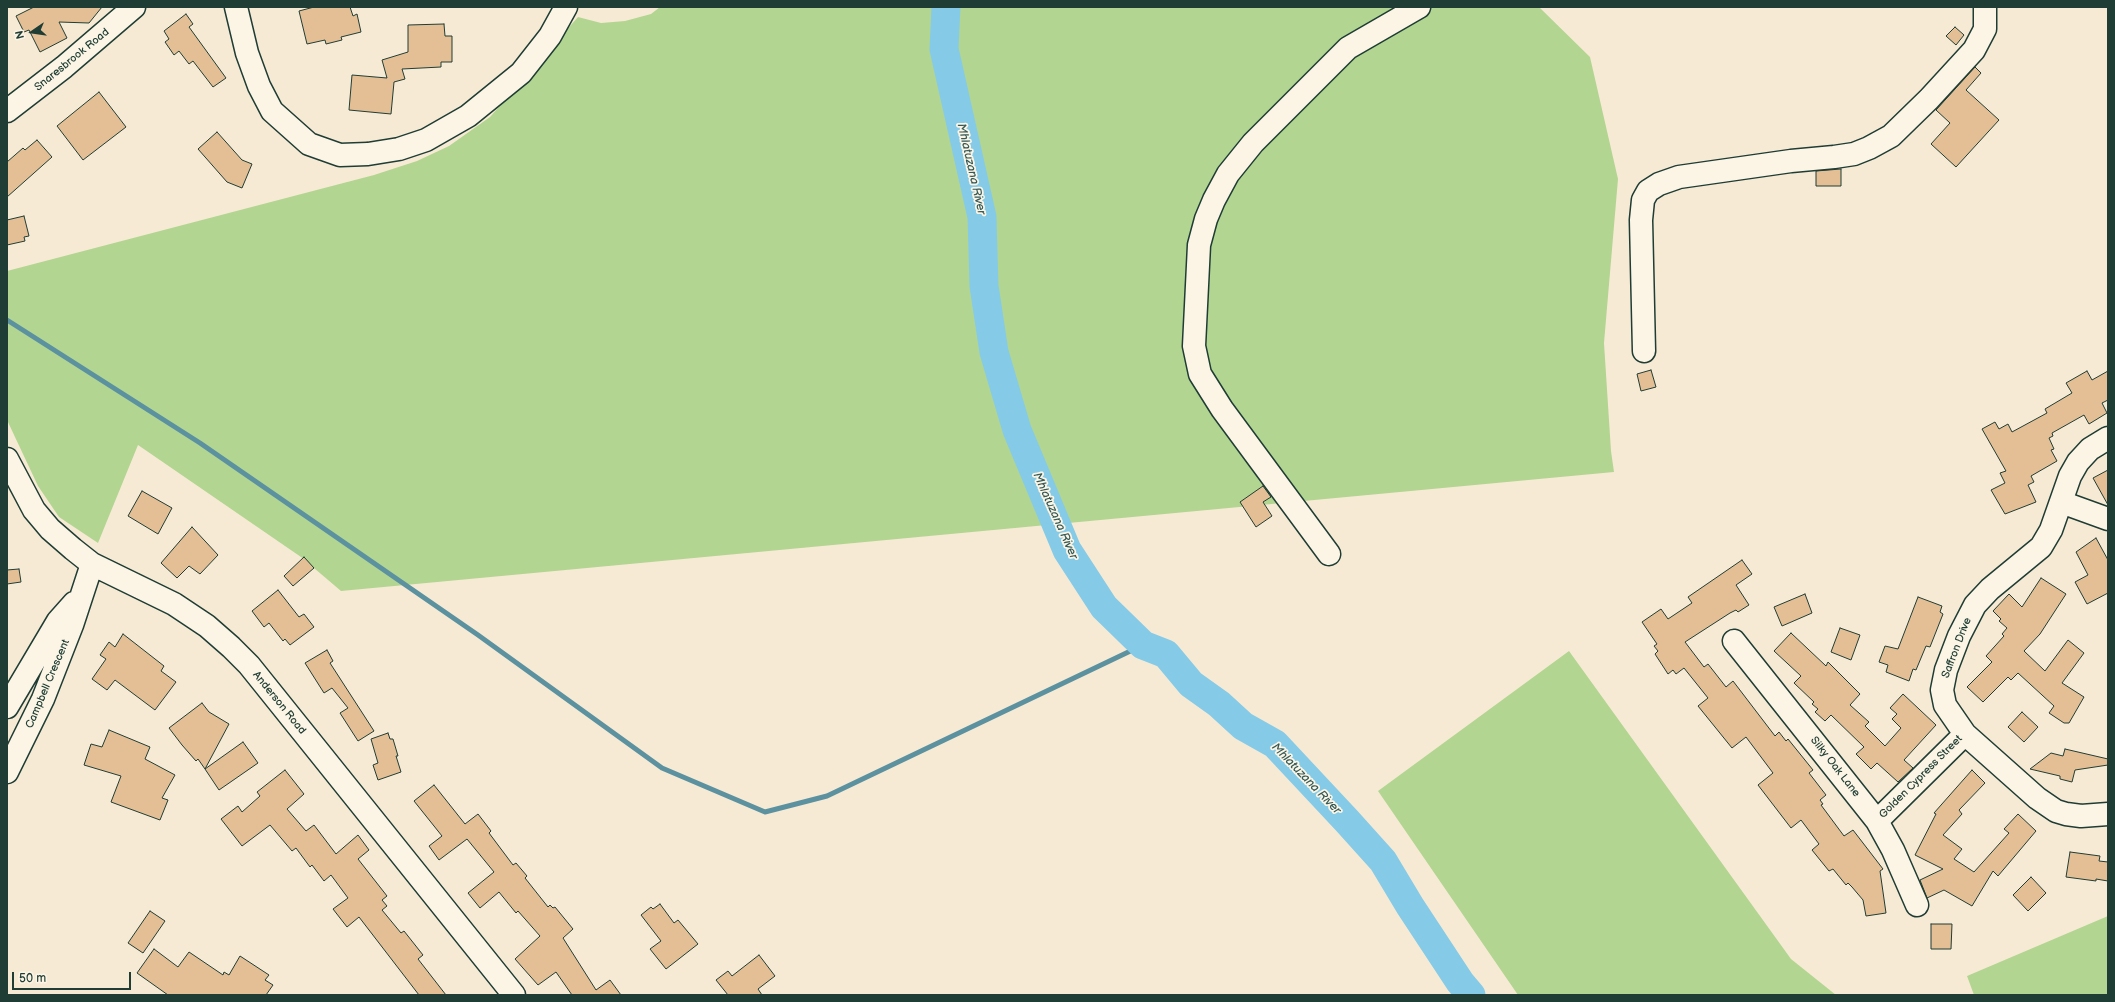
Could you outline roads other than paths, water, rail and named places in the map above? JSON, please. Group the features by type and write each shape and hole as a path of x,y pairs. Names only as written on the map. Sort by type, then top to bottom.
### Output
{"street":[{"name":"Snaresbrook Road","path":"7,111 64,67 134,7"},
{"path":"236,7 247,54 259,86 272,111 309,144 340,155 368,154 399,149 426,140 468,116 522,73 550,36 566,7"},
{"path":"1329,554 1222,409 1200,374 1194,346 1199,245 1206,219 1214,200 1228,174 1253,143 1348,48 1419,7"},
{"path":"1644,351 1641,220 1643,200 1648,191 1659,184 1679,177 1791,161 1854,154 1891,136 1929,99 1974,50 1984,29 1985,7"},
{"name":"Saffron Drive","path":"2108,438 2090,450 2078,462 2051,530 2041,547 1990,589 1975,605 1959,636 1946,670 1942,690 1946,705 1965,734 2037,798 2056,811 2081,816 2108,814"},
{"name":"Anderson Road","path":"7,459 34,510 50,529 92,564 174,604 207,626 231,647 248,665 514,995"},
{"path":"2061,502 2108,519"},
{"name":"Campbell Crescent","path":"7,772 43,699 83,593 92,564"},
{"name":"Campbell Crescent","path":"7,707 58,621 83,593"},
{"name":"Silky Oak Lane","path":"1734,641 1877,821 1893,850 1917,905"},
{"name":"Golden Cypress Street","path":"1877,821 1965,734"}],"waterway":[{"name":"Mhlatuzana River","path":"946,7 944,49 982,217 984,286 994,352 1017,430 1067,550 1104,607 1143,645 1166,654 1191,684 1219,704 1243,726 1275,744 1347,821 1383,861 1410,906 1460,982 1471,995"},
{"path":"7,320 200,443 478,635 662,768 765,812 827,796 1143,645"}]}
